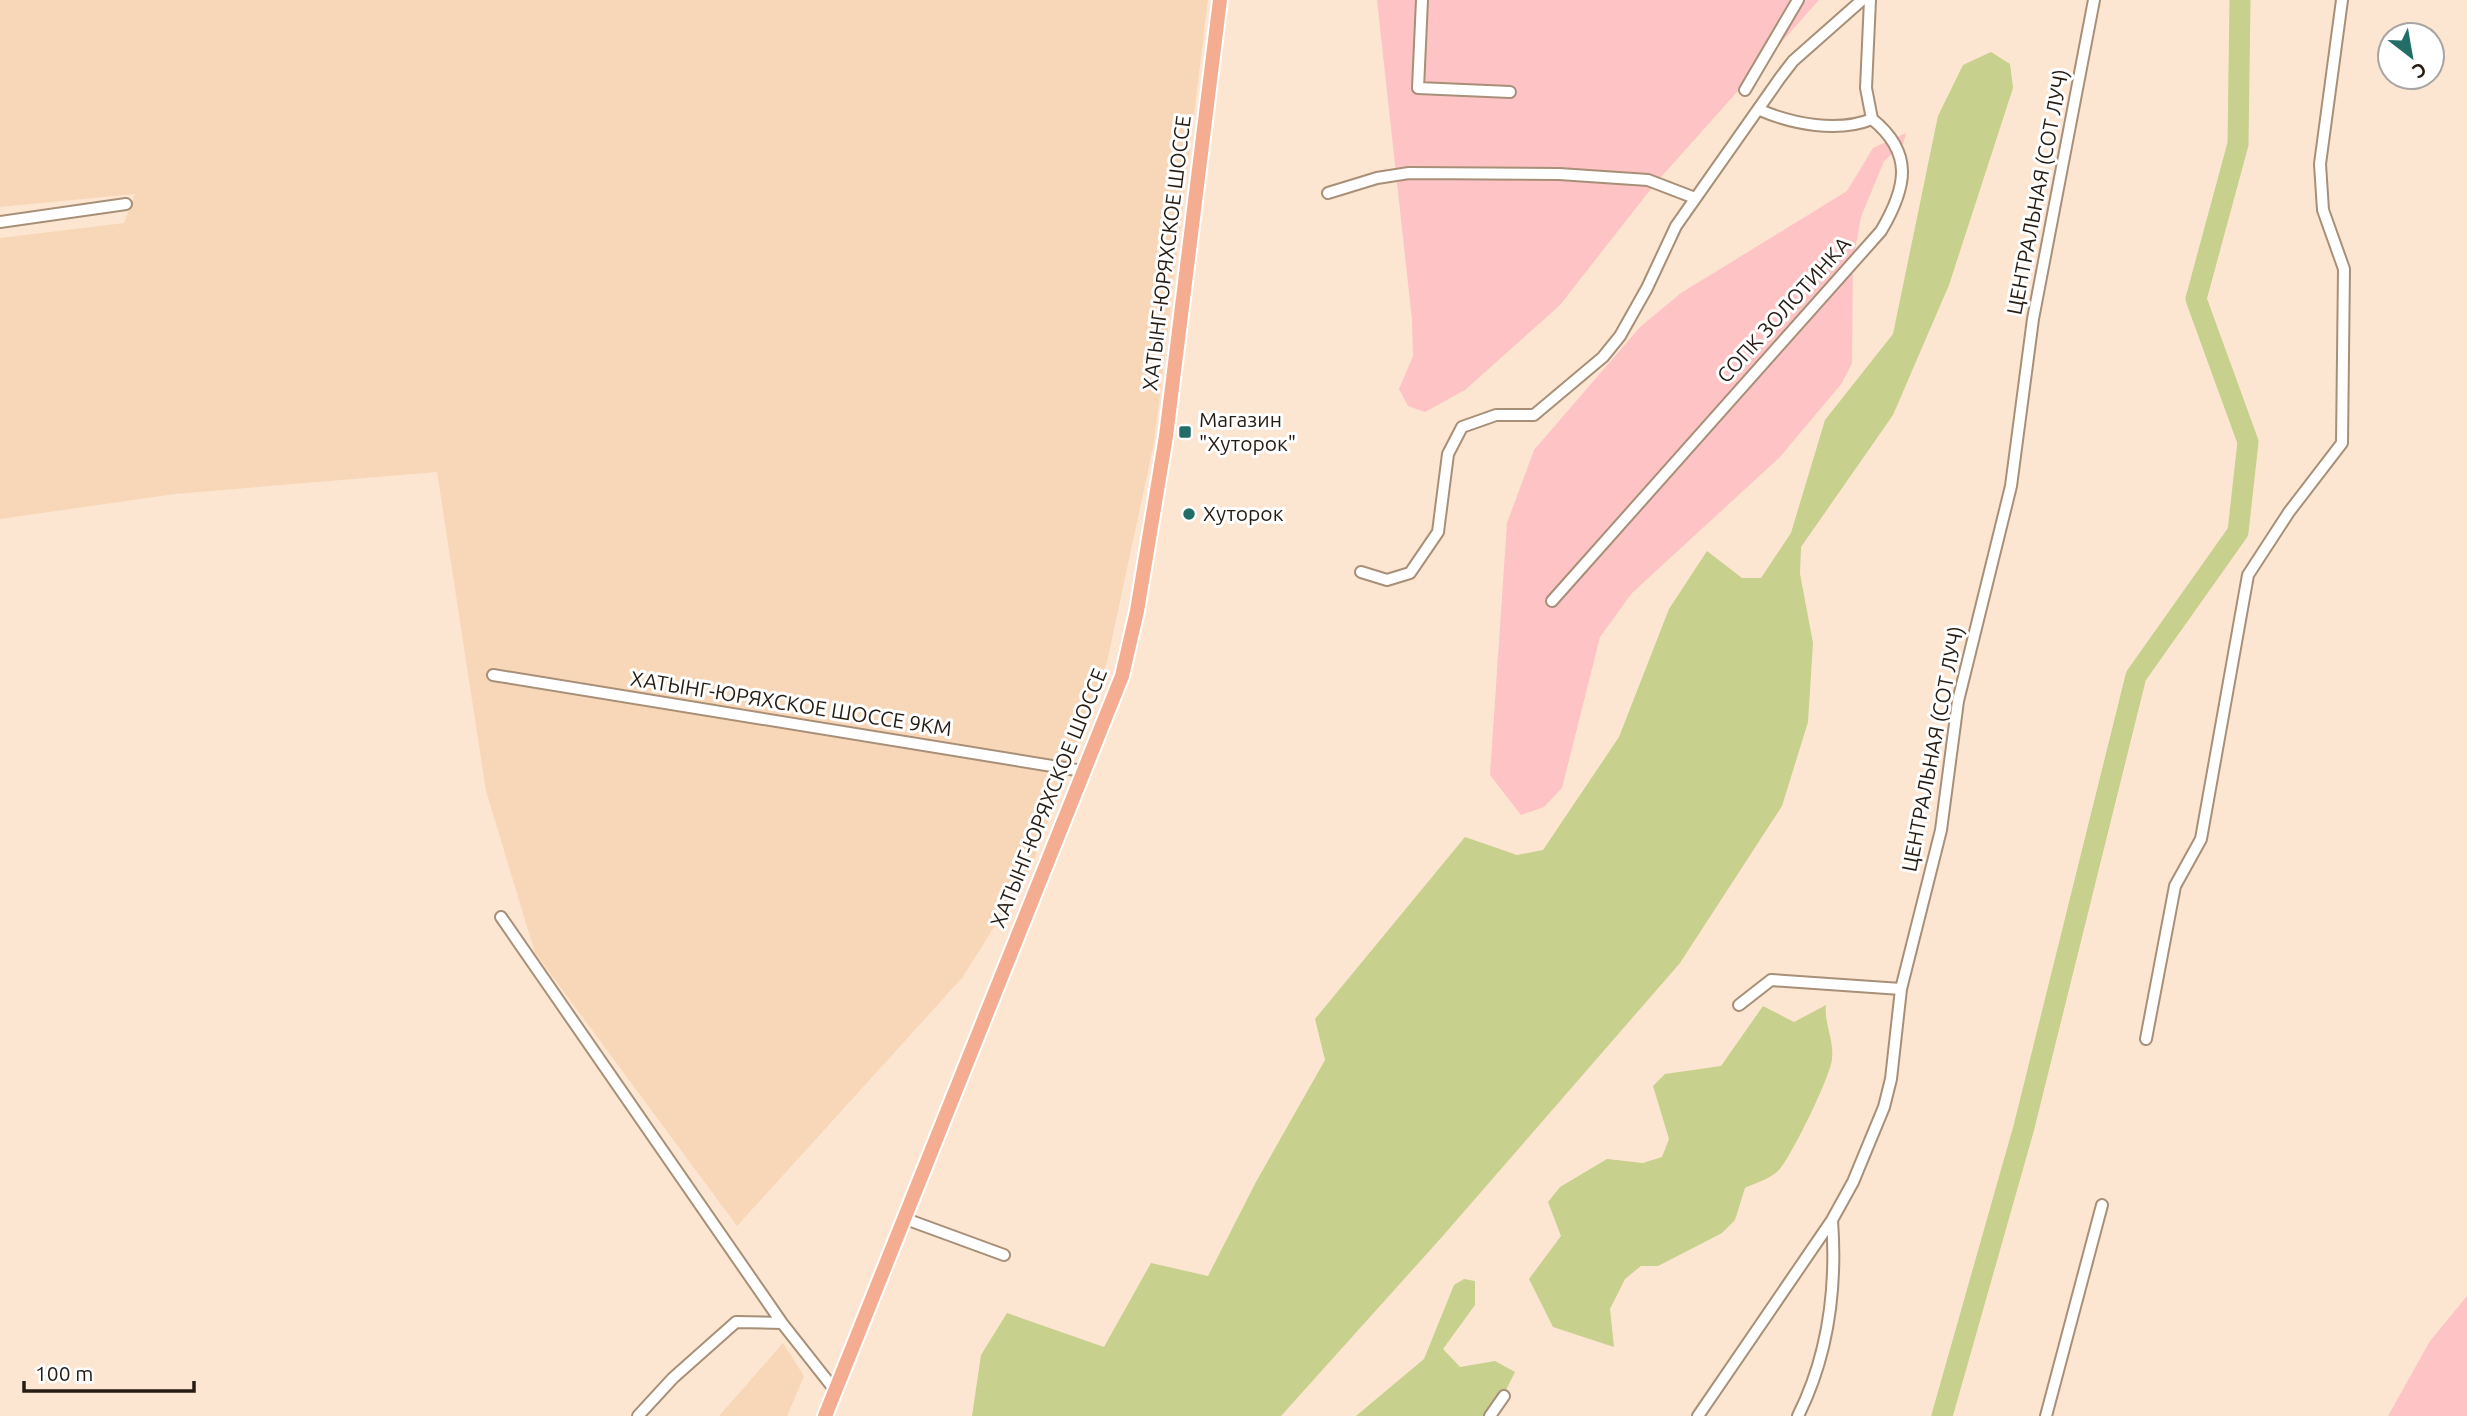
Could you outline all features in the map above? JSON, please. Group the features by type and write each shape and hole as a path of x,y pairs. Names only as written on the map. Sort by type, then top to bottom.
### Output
{"main road":[{"name":"ХАТЫНГ-ЮРЯХСКОЕ ШОССЕ","path":"825,1416 1122,676 1137,611 1166,436 1220,0"}],"street":[{"path":"1422,0 1418,88 1510,92"},
{"path":"1745,90 1798,0"},
{"path":"1361,572 1387,580 1410,573 1438,532 1448,454 1462,427 1496,415 1534,415 1603,357 1620,336 1647,288 1676,226 1793,61 1862,0"},
{"path":"1759,110 1781,119 1808,124 1861,124 1872,119 1866,88 1870,0"},
{"name":"ЦЕНТРАЛЬНАЯ (СОТ ЛУЧ)","path":"1698,1416 1832,1220 1853,1182 1884,1107 1891,1079 1901,989 1941,830 1958,701 2011,486 2033,319 2094,0"},
{"path":"2146,1039 2175,886 2201,839 2248,575 2290,512 2342,443 2344,269 2323,210 2319,164 2342,0"},
{"name":"СОПК ЗОЛОТИНКА","path":"1552,601 1881,231 1890,215 1903,163 1890,134 1872,119"},
{"path":"1328,193 1377,178 1409,173 1559,174 1648,180 1695,198"},
{"path":"0,222 126,204"},
{"name":"ХАТЫНГ-ЮРЯХСКОЕ ШОССЕ 9КМ","path":"493,675 1083,771"},
{"path":"501,917 782,1323 834,1389"},
{"path":"1739,1005 1771,980 1901,989"},
{"path":"2046,1416 2102,1205"},
{"path":"903,1218 1003,1255"},
{"path":"1798,1416 1824,1345 1830,1312 1835,1256 1832,1220"},
{"path":"638,1416 673,1378 736,1322 782,1323"},
{"path":"1490,1416 1504,1396"}],"shaded area":[{"path":"0,0 1208,0 1154,443 1107,662 1030,870 962,978 737,1226 535,953 486,791 437,472 175,494 0,519 0,238 124,223 135,194 0,207"},
{"path":"1377,0 1819,0 1654,185 1560,305 1465,390 1425,412 1408,406 1399,389 1413,356 1412,320"},
{"path":"1991,52 2010,64 2013,88 1949,285 1893,415 1801,547 1800,574 1813,643 1808,722 1782,806 1680,963 1441,1238 1281,1416 972,1416 981,1355 1007,1313 1104,1347 1151,1263 1208,1276 1256,1182 1325,1060 1315,1019 1465,837 1517,855 1543,850 1619,737 1669,609 1707,551 1742,578 1761,578 1791,533 1825,420 1893,334 1938,116 1963,65"},
{"path":"1906,133 1903,144 1884,161 1861,217 1853,261 1852,363 1842,383 1780,457 1632,593 1600,637 1562,788 1544,807 1521,815 1490,775 1507,523 1534,450 1640,327 1681,293 1847,191 1873,148"},
{"path":"1826,1005 1826,1019 1832,1044 1830,1067 1810,1116 1779,1170 1745,1188 1735,1220 1722,1233 1658,1266 1641,1266 1625,1279 1610,1309 1614,1347 1553,1327 1529,1279 1561,1236 1548,1202 1560,1187 1607,1159 1643,1163 1662,1157 1669,1139 1653,1086 1665,1074 1721,1066 1763,1006 1794,1022"},
{"path":"1464,1279 1475,1281 1475,1305 1443,1349 1460,1367 1495,1361 1515,1372 1502,1398 1483,1416 1356,1416 1424,1359 1454,1285"},
{"path":"2467,1296 2467,1416 2388,1416 2430,1341"},
{"path":"783,1343 804,1376 787,1416 719,1416"}],"waterway":[{"path":"1942,1416 2024,1127 2136,676 2238,532 2248,442 2196,299 2238,144 2240,0"}],"place":[{"name":"Магазин \"Хуторок\"","path":"1185,432"},
{"name":"Хуторок","path":"1189,514"}]}
